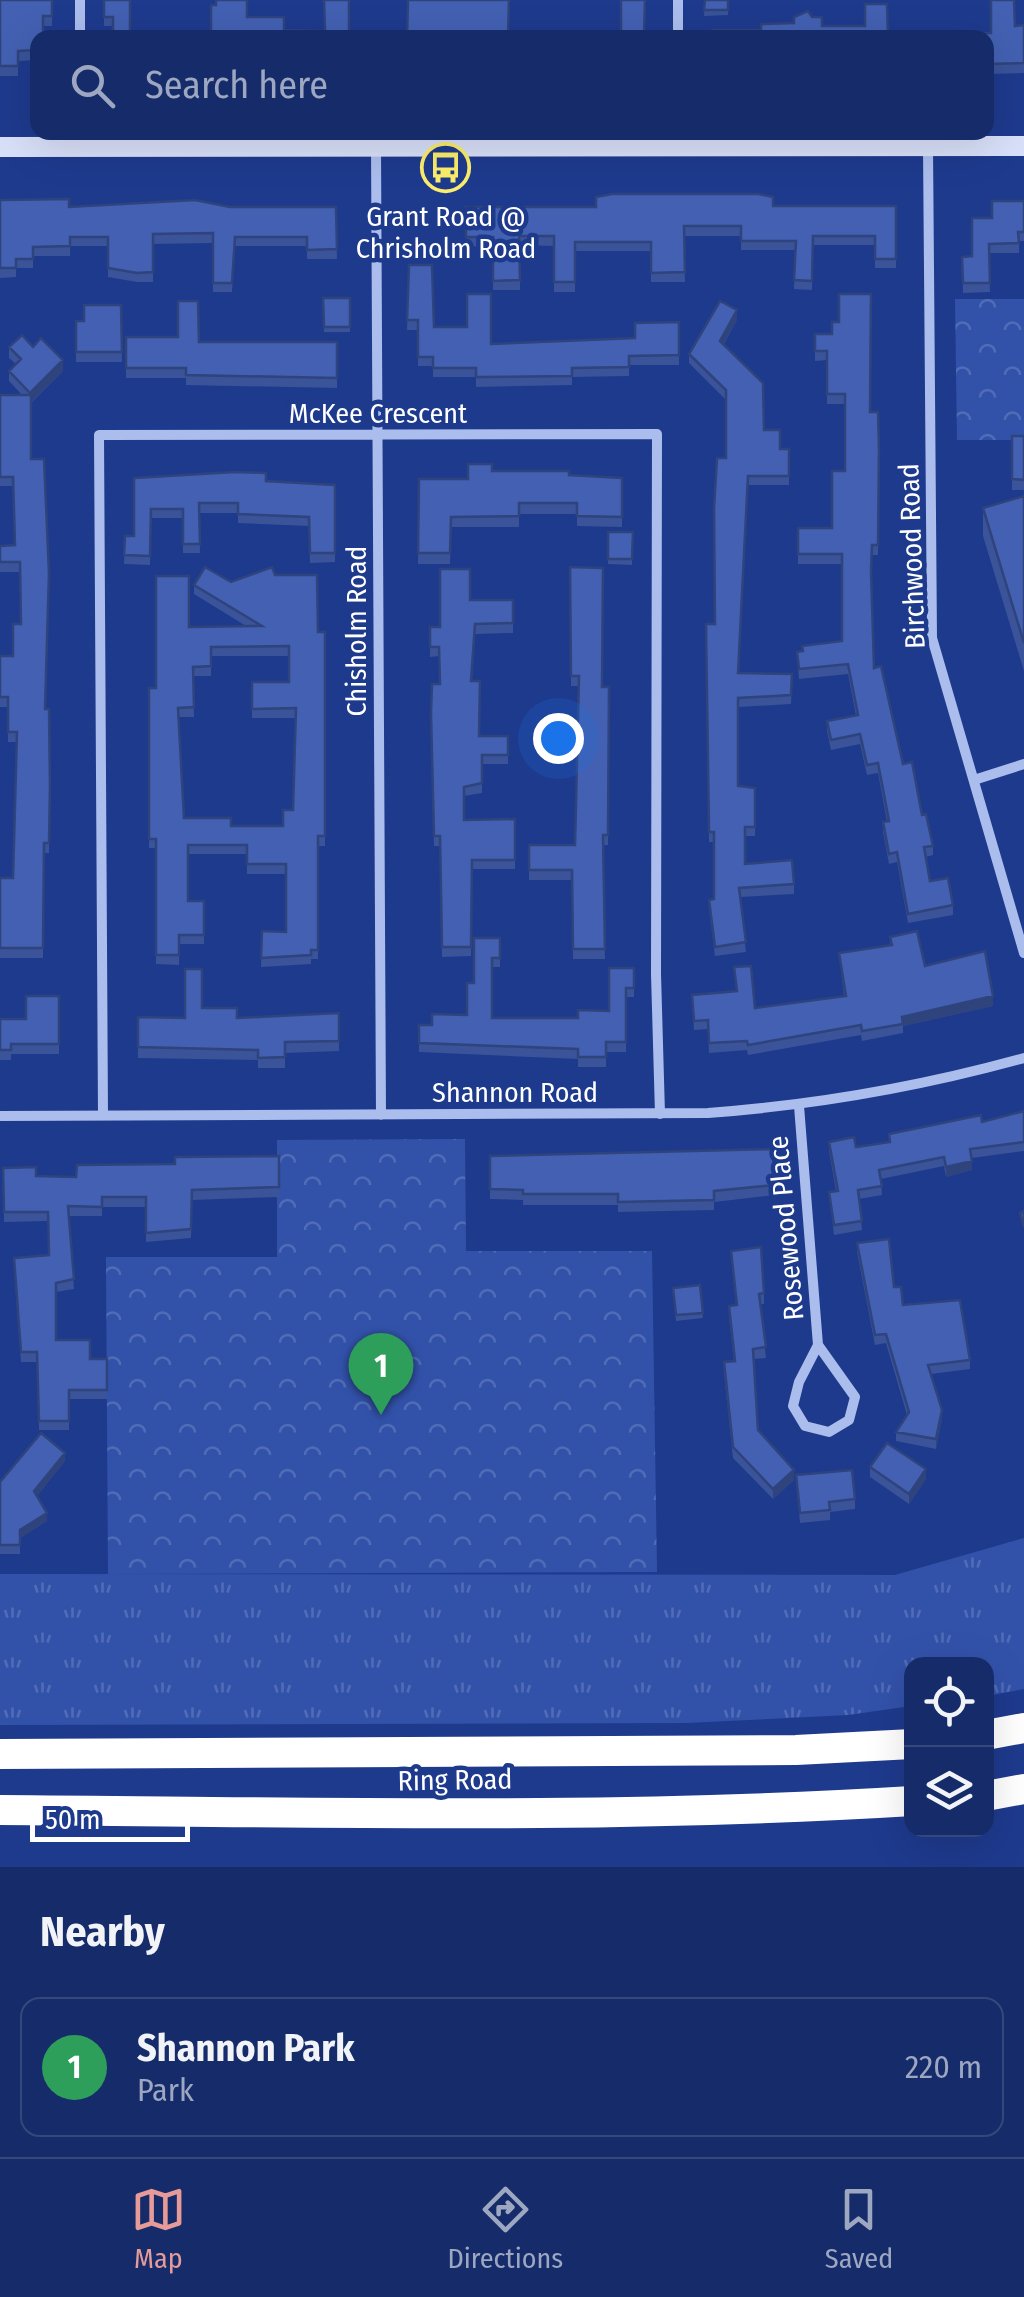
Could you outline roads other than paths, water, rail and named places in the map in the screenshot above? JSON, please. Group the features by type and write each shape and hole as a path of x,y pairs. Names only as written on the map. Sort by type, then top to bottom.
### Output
{"highway":[{"path":"994,1734 1024,1728"},
{"name":"Ring Road","path":"0,1754 796,1750 904,1744"},
{"path":"994,1795 1024,1789"},
{"name":"Ring Road","path":"0,1810 381,1813 793,1808 904,1801"}],"street":[{"path":"80,0 80,30"},
{"path":"678,0 678,30"},
{"path":"0,147 70,140"},
{"path":"117,140 376,147 640,140"},
{"path":"714,140 1024,146"},
{"name":"Birchwood Road","path":"928,146 932,638 1024,953"},
{"name":"Chisholm Road","path":"376,147 381,1114"},
{"name":"McKee Crescent","path":"103,1115 99,436 657,434 656,974 660,1114"},
{"path":"974,780 1024,764"},
{"name":"Shannon Road","path":"0,1116 660,1114 798,1106 932,1084 1024,1058"},
{"name":"Rosewood Place","path":"798,1106 818,1345 855,1396 849,1420 828,1432 805,1426 793,1406 798,1382 818,1345"}],"place":[{"name":"Grant Road @ Chrisholm Road","path":"446,168"},
{"name":"Shannon Park","path":"381,1415"}]}
